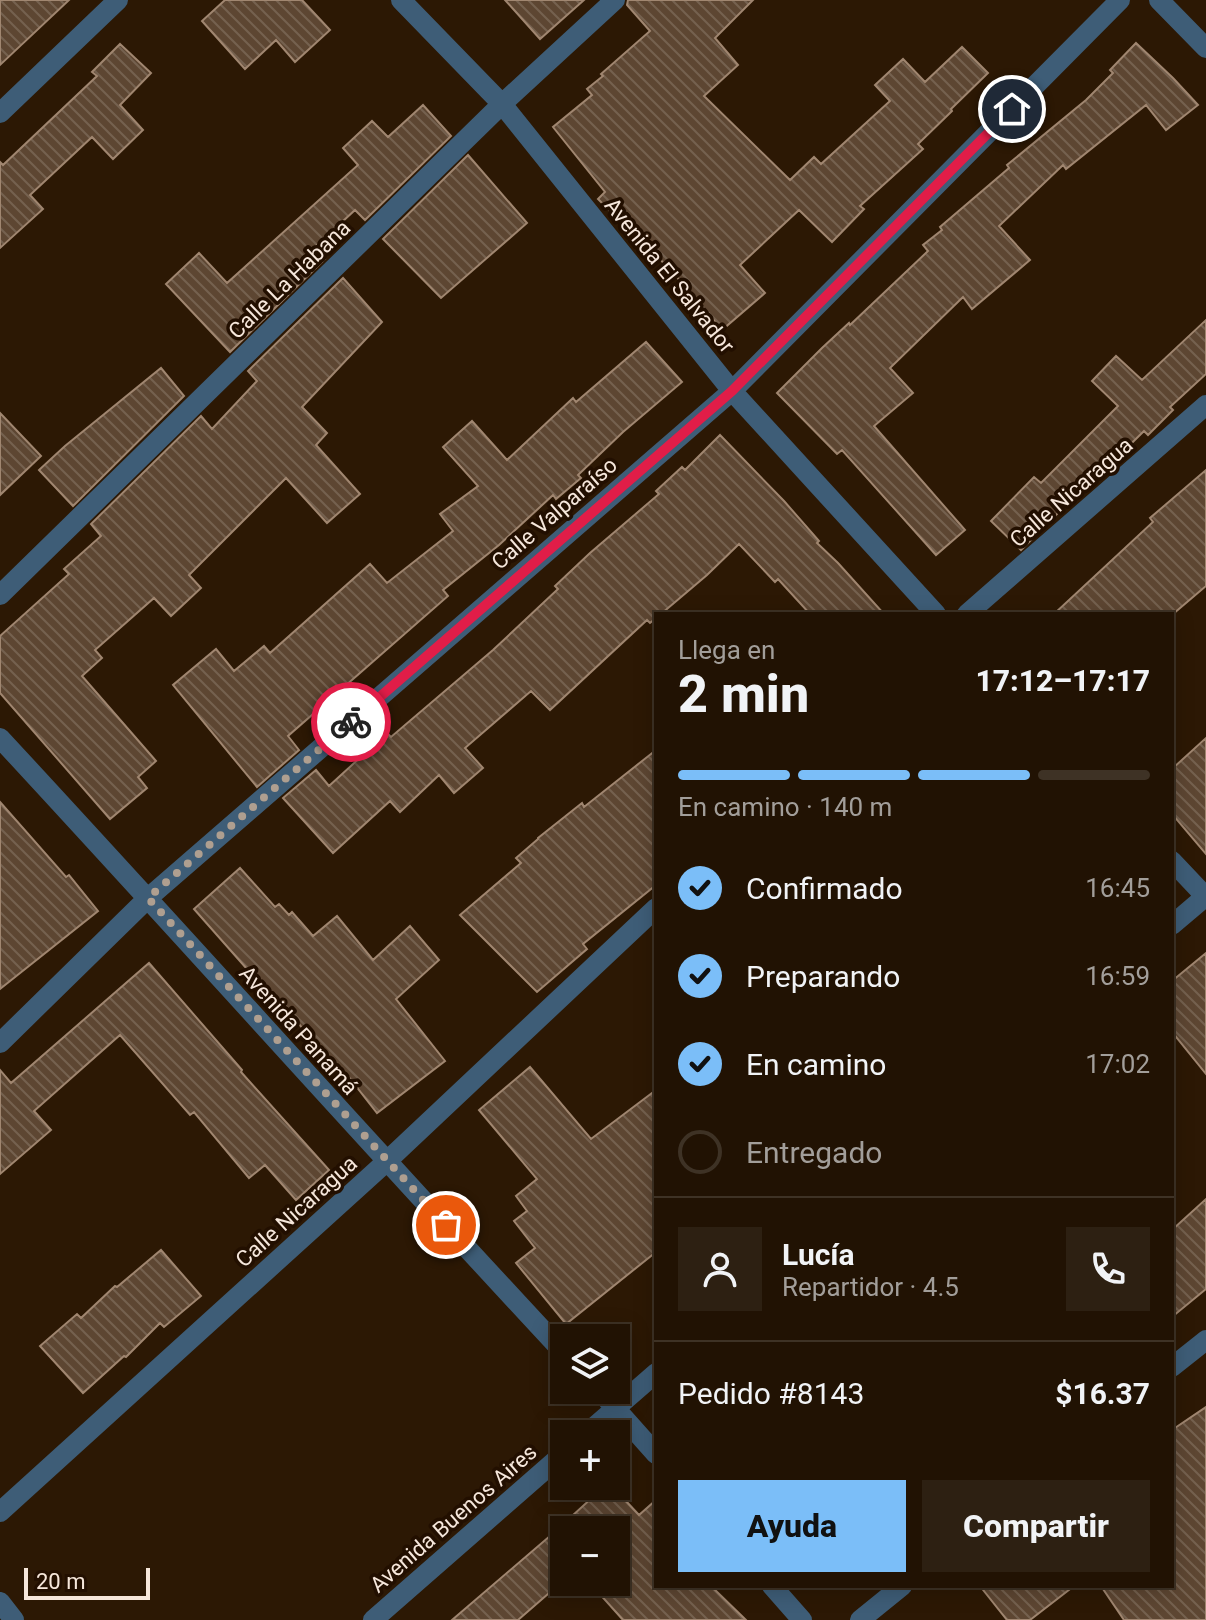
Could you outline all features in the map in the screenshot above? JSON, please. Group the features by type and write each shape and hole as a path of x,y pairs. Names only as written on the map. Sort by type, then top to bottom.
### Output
{"street":[{"path":"0,113 118,0"},
{"name":"Avenida El Salvador","path":"401,0 502,104 732,391 934,612"},
{"name":"Calle La Habana","path":"0,595 502,104 615,0"},
{"name":"Calle Valparaíso","path":"0,1043 148,898 732,391 1120,0"},
{"path":"1159,0 1206,48"},
{"name":"Calle Nicaragua","path":"969,612 1206,405"},
{"name":"Avenida Panamá","path":"0,738 550,1338"},
{"path":"1174,863 1206,896 1174,923"},
{"name":"Calle Nicaragua","path":"0,1512 386,1162 654,910"},
{"path":"1174,1365 1206,1340"},
{"path":"602,1420 654,1375"},
{"path":"612,1404 654,1452"},
{"name":"Avenida Buenos Aires","path":"373,1620 550,1465"},
{"path":"774,1588 802,1620"},
{"path":"860,1620 900,1588"},
{"path":"0,1602 14,1620"}],"building":[{"path":"0,0 69,0 0,65"},
{"path":"225,0 302,0 330,30 295,62 276,40 245,69 202,21"},
{"path":"505,0 584,0 540,39"},
{"path":"628,0 753,0 715,38 738,65 704,96 790,180 814,157 821,164 890,101 875,85 903,59 925,82 962,47 988,73 918,144 923,149 860,206 864,209 832,242 799,210 740,265 765,293 722,330 628,225 626,227 598,199 605,192 553,127 592,95 587,89 650,31 627,5"},
{"path":"1136,43 1198,105 1166,130 1146,105 1066,169 1063,165 999,226 1030,260 972,309 963,297 890,368 913,393 874,426 965,530 936,555 842,450 837,454 777,393 928,251 923,245 942,230 940,227 1009,168 1007,165 1086,100 1113,73 1110,70"},
{"path":"120,44 151,73 120,105 143,130 113,159 92,137 30,195 43,209 0,248 0,162 3,165 97,76 92,72"},
{"path":"423,105 451,136 365,220 355,210 315,247 325,259 230,352 166,284 199,253 227,283 358,165 343,148 372,121 388,137"},
{"path":"468,155 527,223 441,298 383,239"},
{"path":"343,278 382,322 302,407 327,433 316,445 360,494 327,523 286,478 189,575 201,588 171,616 154,598 95,650 102,658 82,676 156,761 138,777 147,788 110,819 0,693 0,636 69,574 64,569 101,536 91,524 201,416 212,429 257,381 248,371"},
{"path":"1206,320 1206,374 1170,407 1173,410 1148,435 1144,431 1021,550 991,521 1034,477 1041,483 1118,406 1092,381 1116,356 1142,380"},
{"path":"646,342 682,382 623,432 578,475 581,478 556,499 553,495 499,545 443,590 448,596 288,736 299,750 257,787 173,685 216,649 234,671 264,646 270,653 370,564 387,583 453,531 440,514 478,486 443,447 472,421 507,460 573,398 576,402"},
{"path":"161,368 184,396 73,506 39,470"},
{"path":"0,413 41,456 0,495"},
{"path":"720,435 784,501 819,541 817,543 882,612 808,612 739,544 663,612 654,612 654,620 650,623 647,620 550,710 531,691 465,748 483,768 454,793 439,775 400,812 390,801 333,853 283,798 316,770 329,786 387,733 391,737 493,650 558,589 555,586 590,553 659,494 656,491 682,467 685,470"},
{"path":"1206,470 1206,586 1174,613 1056,612 1153,522 1150,518"},
{"path":"1206,738 1206,854 1174,816 1174,767"},
{"path":"654,752 654,887 583,944 587,949 537,992 460,915 521,863 516,858 538,838 582,803 584,807"},
{"path":"0,802 66,877 69,875 98,911 0,989"},
{"path":"240,868 275,907 279,904 289,915 292,912 313,936 337,916 373,960 410,926 439,960 396,999 445,1061 377,1113 348,1076 345,1079 288,1011 194,909"},
{"path":"1206,953 1206,1074 1174,1034 1174,979"},
{"path":"149,963 329,1170 296,1200 265,1165 249,1178 194,1112 190,1115 120,1035 34,1111 51,1130 0,1174 0,1070 11,1083"},
{"path":"530,1067 591,1139 654,1092 654,1254 566,1324 516,1263 535,1248 514,1221 527,1211 516,1196 537,1179 479,1110"},
{"path":"1206,1199 1206,1289 1174,1315 1174,1228"},
{"path":"161,1250 201,1296 164,1327 160,1323 83,1393 40,1346 77,1314 81,1318"},
{"path":"1206,1407 1206,1620 1124,1620 1102,1588 1174,1588 1174,1429"},
{"path":"590,1500 625,1500 639,1515 654,1502 654,1588 713,1588 746,1620 623,1620 602,1596 630,1596 630,1516 572,1516"},
{"path":"550,1536 550,1592 518,1620 452,1620"},
{"path":"982,1588 1071,1588 1030,1620 1007,1620"}],"way so far":[{"path":"351,722 148,898 446,1225"}],"route":[{"path":"351,722 732,391 1012,109"}]}
